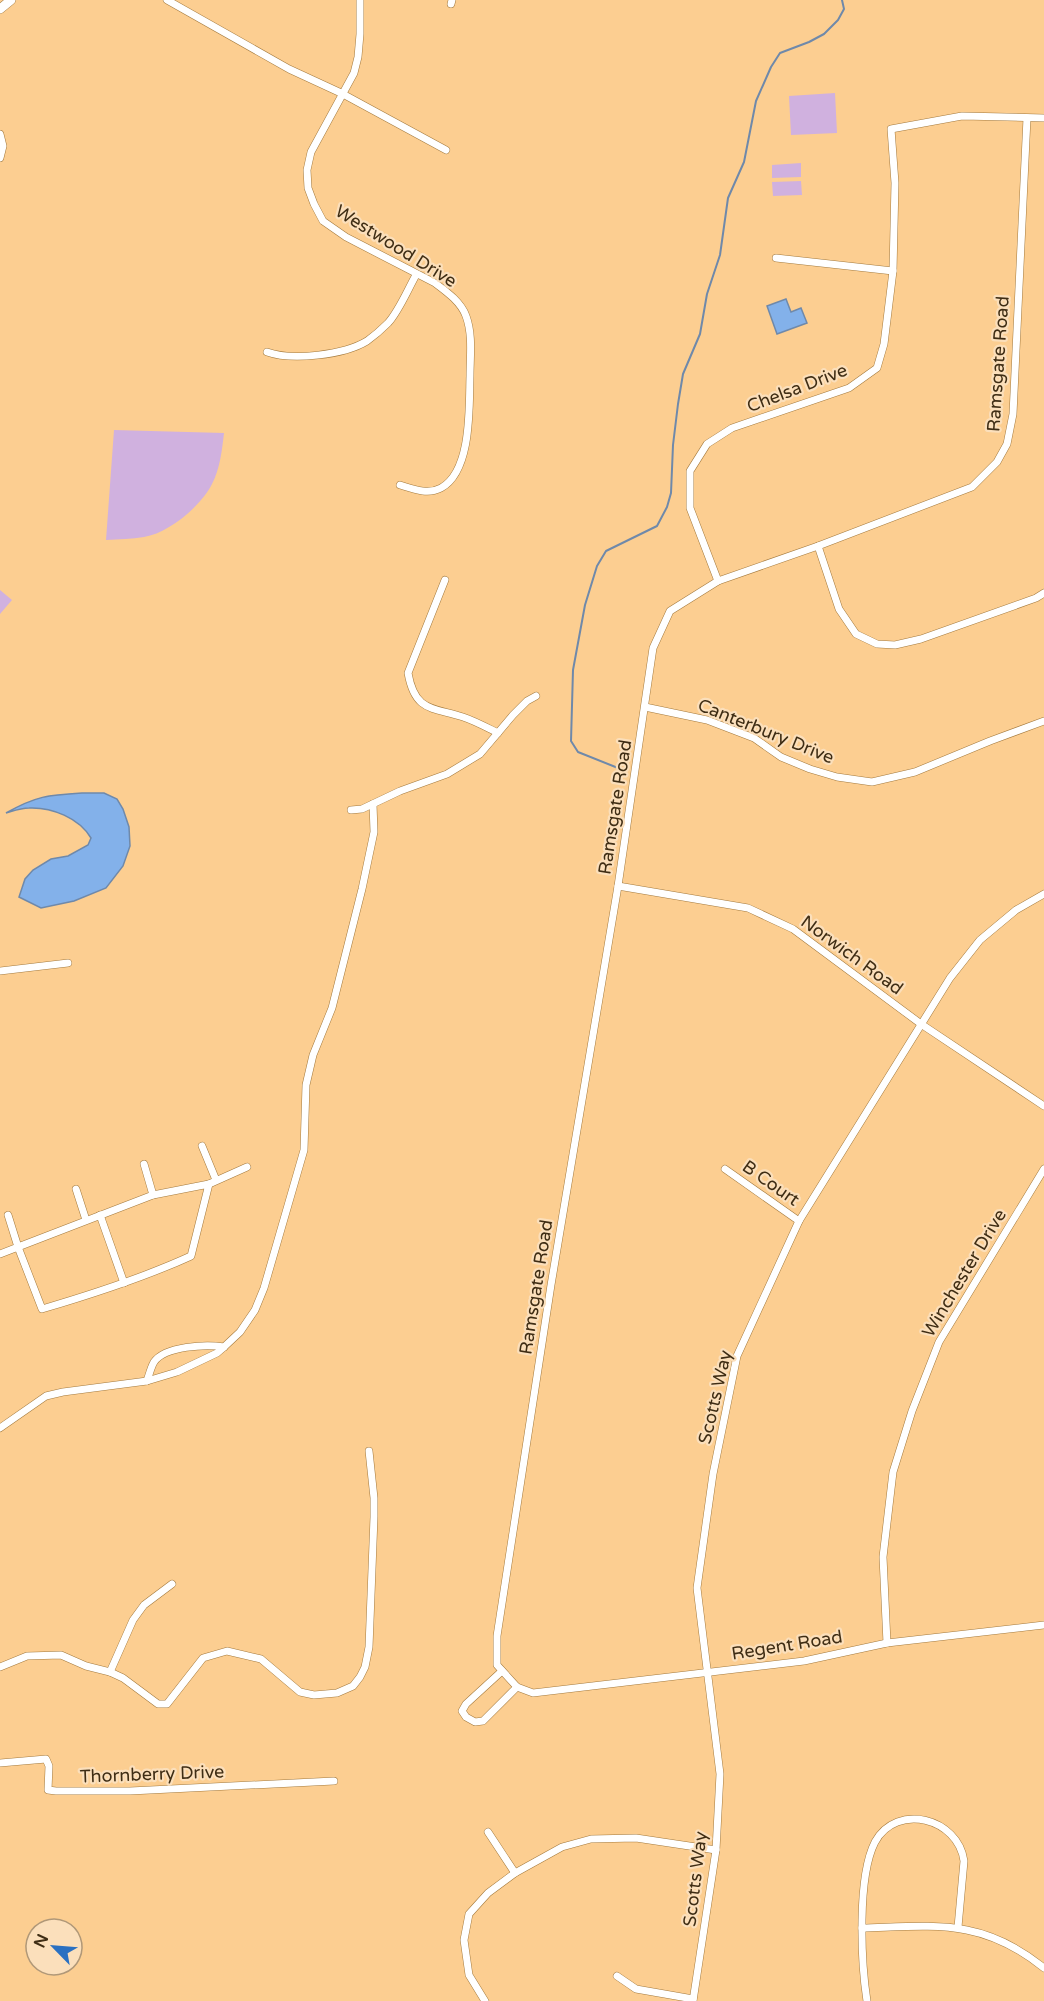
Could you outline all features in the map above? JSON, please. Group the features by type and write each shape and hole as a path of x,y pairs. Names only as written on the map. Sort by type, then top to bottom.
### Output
{"street":[{"path":"0,9 11,0"},
{"path":"166,0 289,69 341,93 446,150"},
{"name":"Westwood Drive","path":"360,0 360,34 354,73 341,93 311,152 307,170 308,188 323,221 346,237 435,283 447,292 460,305 466,316 471,336 469,432 462,457 448,483 439,489 427,492 400,484"},
{"name":"Chelsa Drive","path":"718,581 690,508 690,471 707,444 732,428 849,388 877,368 884,344 893,271 895,183 891,129 962,116 1027,118"},
{"path":"1027,118 1044,118"},
{"name":"Ramsgate Road","path":"502,1671 497,1665 497,1636 551,1285 618,886 653,648 670,611 718,581 818,546 972,487 997,462 1007,444 1013,414 1027,118"},
{"path":"0,134 3,146 0,158"},
{"path":"776,258 893,271"},
{"path":"267,352 290,357 324,354 350,348 366,341 389,321 416,275"},
{"path":"818,546 839,609 856,634 877,644 895,645 921,639 1036,598 1044,593"},
{"path":"445,580 408,673 410,685 418,699 427,708 470,719 498,733"},
{"path":"351,810 362,809 400,791 447,774 480,754 527,701 536,696"},
{"name":"Canterbury Drive","path":"645,707 707,720 754,738 781,757 810,769 837,777 872,782 915,772 1044,721"},
{"path":"0,1428 46,1396 147,1381 177,1372 217,1353 240,1332 255,1310 264,1288 304,1150 306,1085 313,1055 332,1008 362,889 374,832 373,804"},
{"name":"Norwich Road","path":"618,886 748,908 793,929 921,1024 1044,1106"},
{"name":"Scotts Way","path":"693,2000 716,1850 720,1774 697,1588 713,1474 738,1356 799,1221 950,978 980,940 1016,910 1044,894"},
{"path":"0,971 68,963"},
{"path":"8,1215 42,1309 149,1275 191,1256 213,1182 202,1146"},
{"path":"144,1164 153,1195"},
{"path":"0,1254 153,1195 213,1182 247,1167"},
{"name":"B Court","path":"726,1169 799,1221"},
{"name":"Winchester Drive","path":"887,1643 883,1557 893,1472 912,1411 939,1342 1044,1169"},
{"path":"76,1189 86,1220"},
{"path":"100,1215 124,1283"},
{"path":"147,1381 154,1362 168,1351 213,1345 224,1347"},
{"path":"0,1667 27,1656 61,1655 123,1678 158,1704 167,1704 203,1658 227,1651 261,1659 300,1692 314,1695 337,1693 353,1686 365,1667 369,1647 374,1498 369,1450"},
{"path":"110,1672 119,1647 133,1620 144,1605 172,1584"},
{"name":"Regent Road","path":"517,1687 533,1694 804,1661 887,1643 1044,1625"},
{"path":"502,1671 517,1687 483,1721 475,1722 466,1717 462,1711 466,1704 502,1671"},
{"name":"Thornberry Drive","path":"0,1762 46,1759 49,1766 48,1790 56,1791 130,1791 334,1781"},
{"path":"867,2001 864,1984 862,1928 865,1875 875,1842 885,1828 898,1822 928,1820 950,1832 963,1853 963,1891 958,1928"},
{"path":"488,1832 515,1873"},
{"path":"485,2001 470,1975 464,1940 469,1914 488,1893 515,1873 562,1847 591,1839 636,1838 716,1850"},
{"path":"862,1928 903,1926 958,1928 991,1936 1011,1944 1044,1968"},
{"path":"617,1976 636,1989 693,2000"}],"shaded area":[{"path":"835,93 837,133 791,135 789,96"},
{"path":"801,163 801,177 772,178 772,165"},
{"path":"801,181 802,195 773,196 772,182"},
{"path":"114,430 224,433 217,472 212,484 192,509 164,530 144,537 106,540"},
{"path":"0,590 12,600 0,614"}],"water":[{"path":"786,299 791,312 801,308 807,323 777,334 767,306"},
{"path":"104,793 117,799 123,809 129,827 130,846 123,866 106,888 74,901 41,908 19,897 25,879 33,870 51,859 68,856 88,845 91,838 72,819 47,809 29,808 6,813 42,797"}],"waterway":[{"path":"618,768 578,752 571,741 573,670 585,605 597,566 606,551 657,526 667,507 671,493 673,445 683,374 700,334 707,294 720,255 728,198 744,162 756,101 780,53 824,34 838,20 844,9 842,0"}]}
